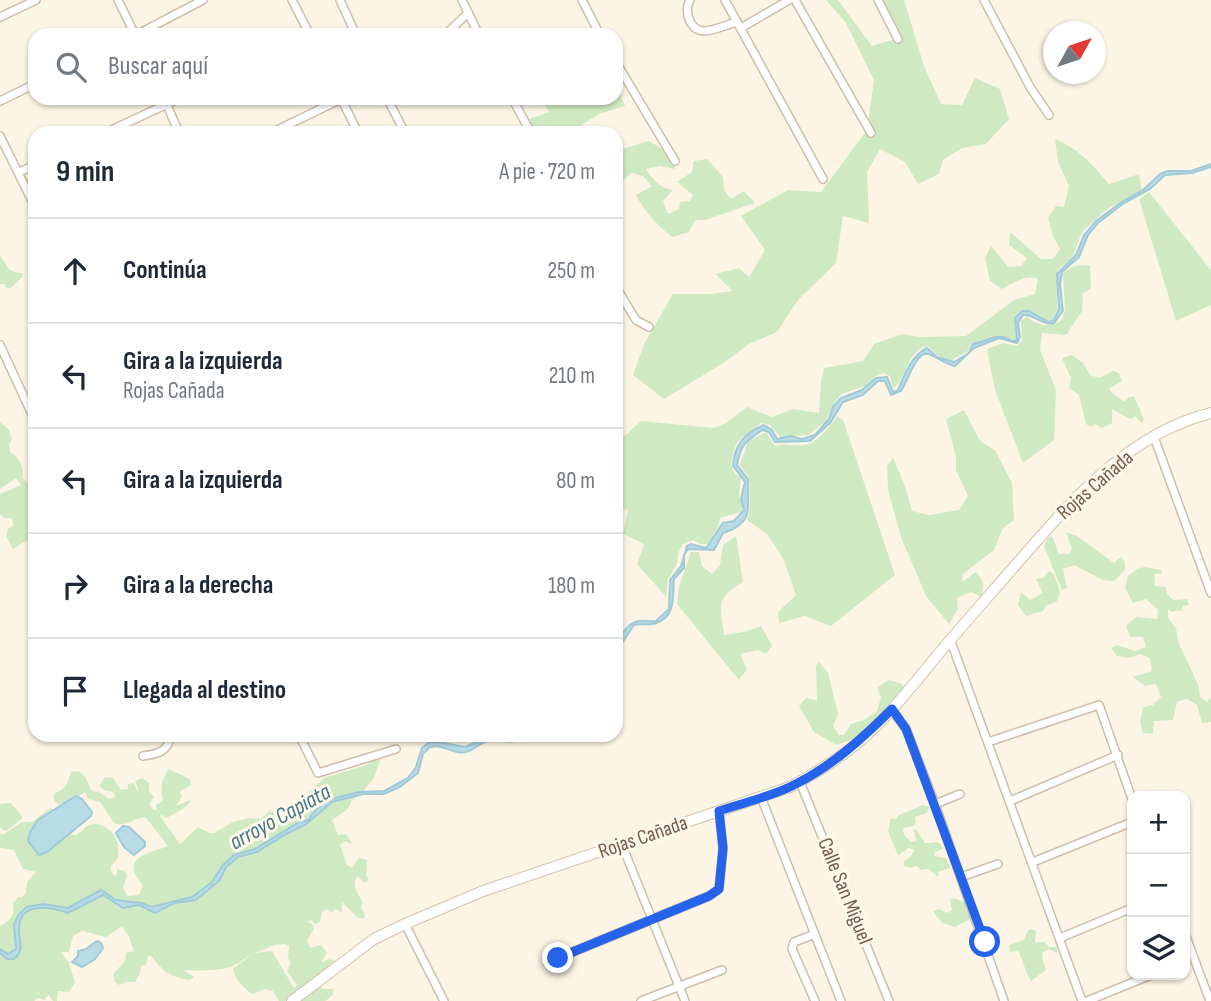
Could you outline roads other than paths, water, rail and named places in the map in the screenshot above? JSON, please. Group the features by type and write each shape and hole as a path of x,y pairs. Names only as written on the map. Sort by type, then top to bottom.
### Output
{"main road":[{"name":"Rojas Cañada","path":"294,1001 374,939 405,924 483,891 761,797 819,772 842,755 892,709 950,639 1080,494 1123,456 1154,437 1211,413"}],"street":[{"path":"0,17 18,4 36,0"},
{"path":"118,0 132,28"},
{"path":"149,28 203,0"},
{"path":"292,0 304,28"},
{"path":"340,0 353,28"},
{"path":"462,0 476,28"},
{"path":"582,0 596,28"},
{"path":"690,0 686,7 687,14 698,28 705,31 739,25 789,0"},
{"path":"726,0 823,180"},
{"path":"794,0 871,134"},
{"path":"878,0 898,38"},
{"path":"984,0 1030,87 1049,115"},
{"path":"452,28 468,13"},
{"path":"623,74 675,161"},
{"path":"0,101 28,87"},
{"path":"118,126 158,105"},
{"path":"167,105 176,126"},
{"path":"285,126 327,105"},
{"path":"344,105 355,126"},
{"path":"391,105 401,126"},
{"path":"516,105 527,126"},
{"path":"0,136 28,192"},
{"path":"19,172 28,168"},
{"path":"623,299 636,320 649,327"},
{"path":"0,345 28,406"},
{"path":"1154,437 1211,593"},
{"path":"950,639 1085,1001 1138,980"},
{"path":"988,742 1099,705 1129,791"},
{"path":"892,709 906,729 935,804 1004,1001"},
{"path":"143,756 160,753 169,742"},
{"path":"302,742 318,773 396,749"},
{"path":"1010,801 1118,755"},
{"name":"Calle San Miguel","path":"800,782 889,1001"},
{"path":"935,804 960,794"},
{"path":"761,797 841,1001"},
{"path":"558,958 709,896 719,889 723,848 719,811"},
{"path":"1033,862 1127,824"},
{"path":"622,845 685,1001"},
{"path":"961,877 999,864"},
{"path":"1060,938 1127,910"},
{"path":"405,924 444,1001"},
{"path":"815,934 794,942 792,949 815,1001"},
{"path":"1190,947 1210,1001"},
{"path":"1190,959 1194,957"},
{"path":"641,1001 722,970"}],"water":[{"path":"1211,164 1211,167 1192,173 1165,175 1150,189 1124,203 1098,223 1088,235 1079,257 1062,272 1060,284 1063,311 1054,323 1046,323 1023,315 1018,323 1020,337 1017,343 999,338 974,348 969,353 973,344 993,338 1002,337 1017,340 1015,318 1022,311 1029,311 1048,322 1054,320 1059,309 1057,274 1076,255 1084,235 1096,221 1142,191 1160,174 1167,171 1191,171"},
{"path":"927,348 937,357 954,362 968,353 955,366 924,354 916,362 901,391 891,395 885,381 878,381 863,395 843,402 830,423 810,441 775,442 769,432 762,430 752,437 740,452 737,465 748,479 748,512 745,518 734,529 723,533 714,550 688,549 685,554 687,546 691,544 706,548 723,523 734,521 744,510 741,499 745,482 733,466 738,446 751,432 764,425 772,430 777,439 790,436 802,439 815,435 829,419 833,407 841,398 862,390 876,378 887,377 893,392 898,390 913,360"},
{"path":"684,556 684,568 674,579 672,605 667,616 653,624 634,625 623,642 623,634 634,622 656,621 669,609 670,580 681,566"},
{"path":"429,742 465,747 485,742 466,752 430,747 423,754 418,773 400,787 384,794 363,794 332,802 305,825 257,852 238,857 226,867 220,880 196,900 174,903 155,913 139,905 123,908 103,895 68,913 45,908 30,910 21,919 21,948 18,955 14,959 7,959 0,953 0,949 8,954 16,949 14,924 19,914 27,907 43,904 68,908 101,890 116,900 142,903 151,907 192,897 211,883 223,865 234,855 255,849 296,824 308,820 323,801 359,792 384,791 408,778 416,767 422,748"},
{"path":"76,796 82,799 92,812 91,816 47,852 39,855 28,841 30,832 38,820"},
{"path":"123,826 129,827 145,842 145,846 134,855 124,847 116,833"},
{"path":"97,941 103,948 95,959 82,967 72,962 78,956 78,951"}],"water label":[{"name":"arroyo Capiata","path":"280,817"}]}
